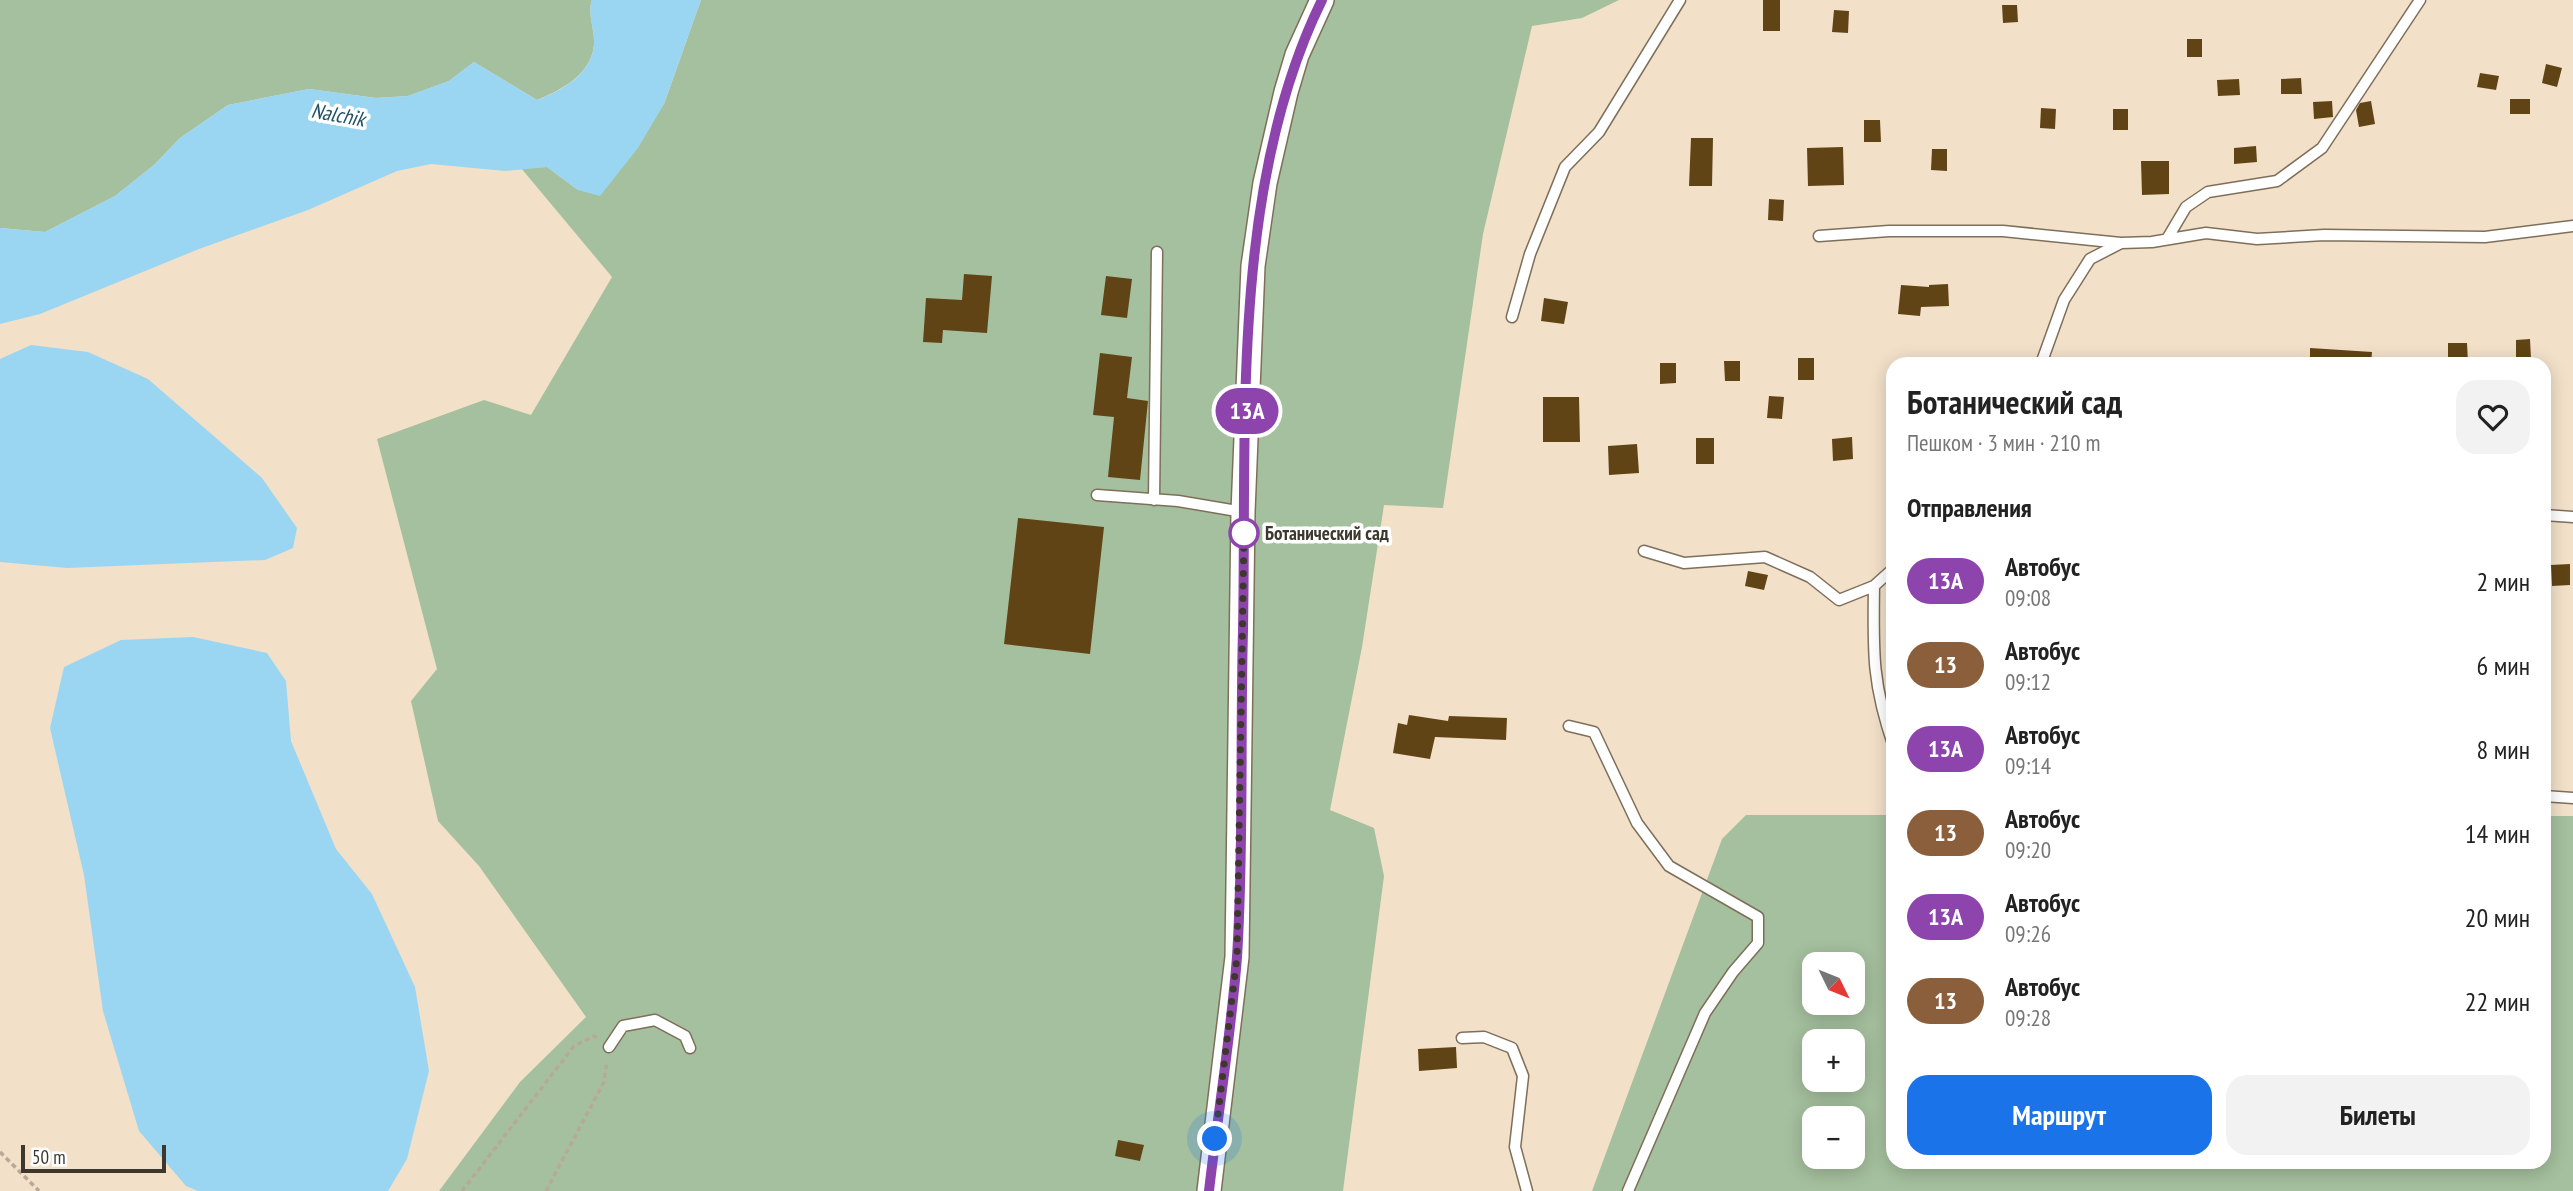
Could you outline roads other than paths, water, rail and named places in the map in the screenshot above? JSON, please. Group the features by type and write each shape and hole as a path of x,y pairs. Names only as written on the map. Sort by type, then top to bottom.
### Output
{"street":[{"path":"1209,1191 1237,957 1243,512 1250,315 1258,221 1286,92 1297,55 1322,0"}],"lane":[{"path":"1512,317 1530,254 1565,167 1599,132 1680,0"},
{"path":"2167,239 2186,207 2208,192 2277,181 2322,148 2420,0"},
{"path":"1819,236 2003,231 2122,243 2206,233 2257,239 2324,235 2485,237 2573,226"},
{"path":"2044,357 2064,300 2090,259 2122,243"},
{"path":"1154,500 1157,251"},
{"path":"1097,495 1178,501 1243,512"},
{"path":"2551,515 2573,517"},
{"path":"1644,551 1684,563 1765,556 1810,578 1839,600 1874,586 1886,575"},
{"path":"1874,586 1872,665 1879,706 1886,725"},
{"path":"1569,726 1594,732 1637,823 1669,866 1758,916 1758,943 1733,972 1706,1013 1628,1191"},
{"path":"2551,796 2573,798"},
{"path":"609,1047 623,1026 655,1020 685,1035 690,1048"},
{"path":"1462,1038 1484,1037 1512,1048 1523,1076 1515,1147 1527,1191"}],"water":[{"name":"Nalchik","path":"592,0 701,0 664,104 638,148 600,196 578,190 547,167 505,171 431,164 397,171 308,210 199,249 40,314 0,324 0,228 45,232 115,196 154,165 180,138 228,105 309,89 376,98 408,96 449,81 474,62 537,100 565,87 581,73 592,56"},
{"path":"31,345 88,352 148,379 262,478 297,528 293,548 265,560 67,568 0,562 0,359"},
{"path":"193,637 267,653 286,681 291,741 336,849 372,894 415,987 429,1071 407,1159 388,1191 198,1191 186,1186 139,1131 103,1011 84,875 50,728 64,667 121,640"}],"place":[{"name":"Ботанический сад","path":"1244,533"}]}
